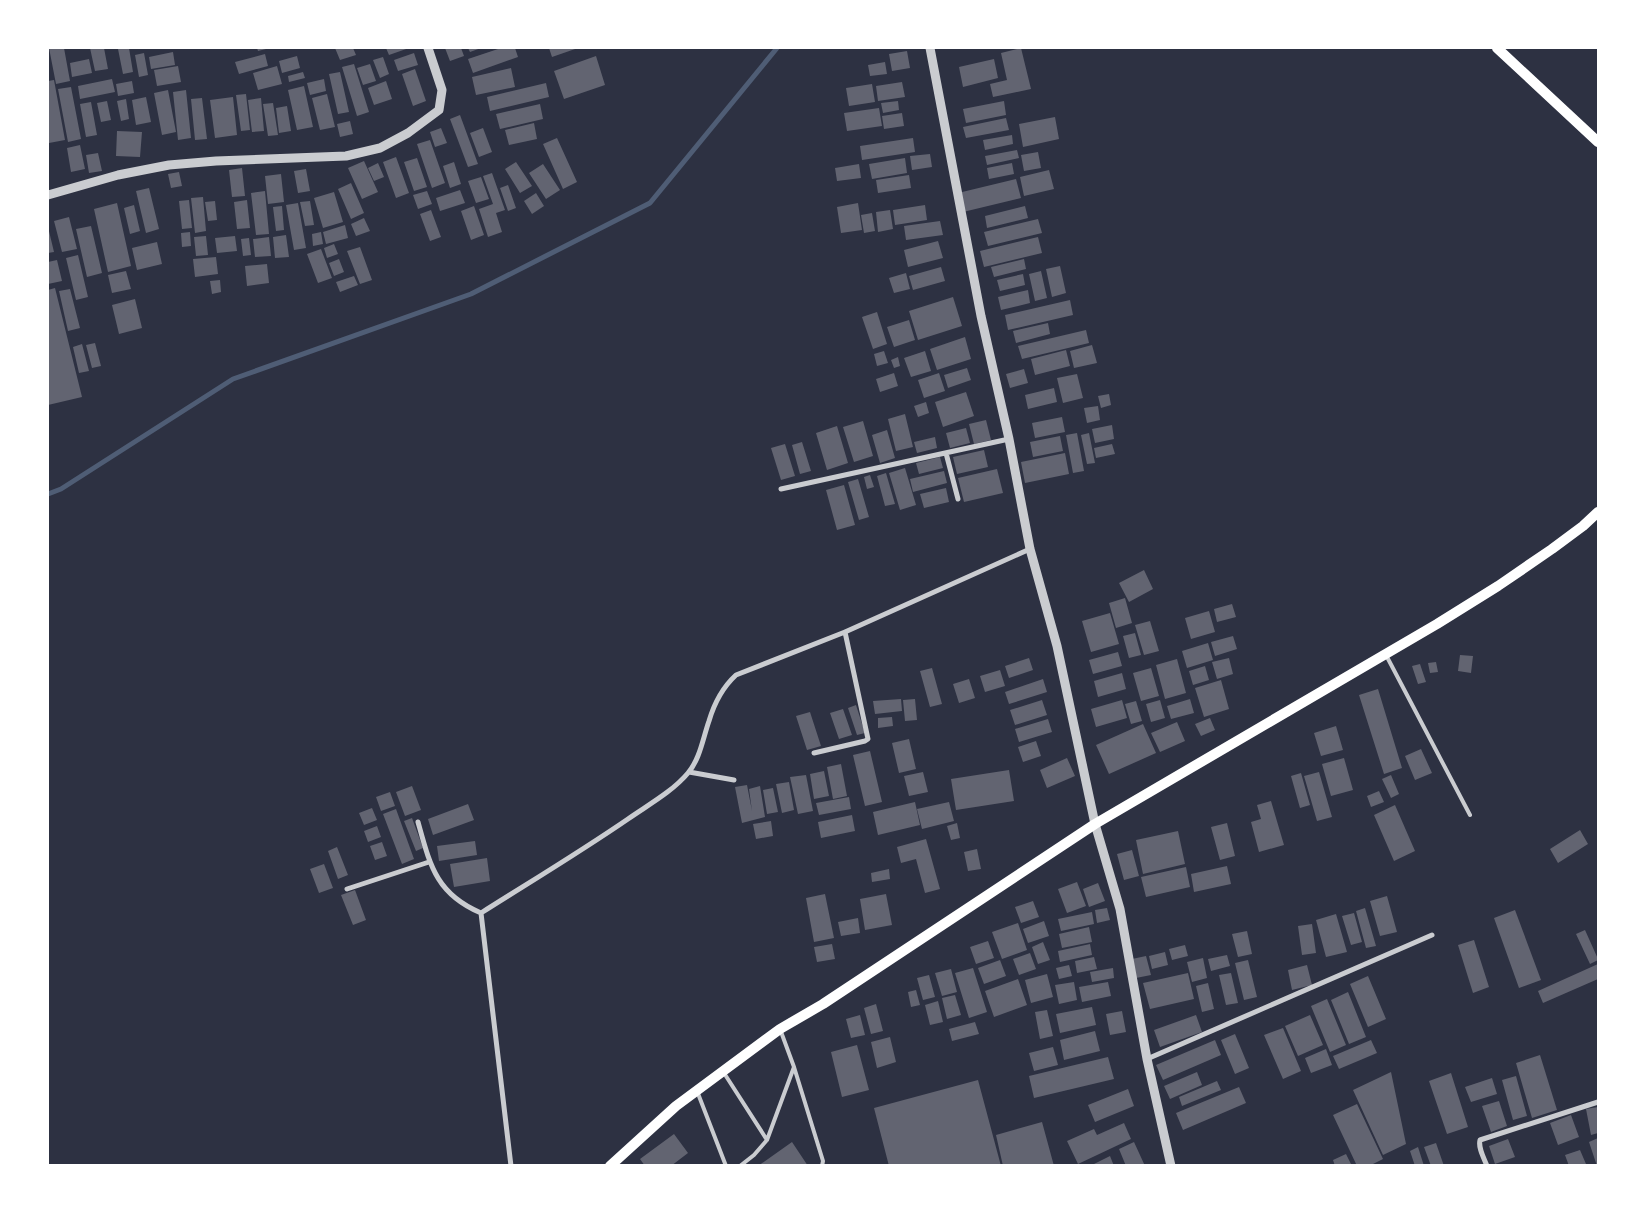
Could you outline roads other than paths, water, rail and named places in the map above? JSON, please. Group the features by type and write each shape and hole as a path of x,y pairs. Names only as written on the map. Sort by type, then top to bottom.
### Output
{"main road":[{"path":"1497,48 1598,142"},
{"path":"610,1166 676,1106 780,1029 823,1004 1096,824 1437,624 1498,586 1560,543 1598,512"}],"street":[{"path":"48,196 118,175 169,165 253,159 346,156 380,148 408,134 439,110 442,90 428,48"},
{"path":"930,48 981,316 1009,439 1030,545 1057,646 1096,824 1120,910 1147,1058 1171,1166"},
{"path":"781,489 1009,439"},
{"path":"946,453 958,499"},
{"path":"480,913 616,828 669,791 689,772 719,697 729,681 736,675 845,632 1030,545"},
{"path":"814,753 865,742 868,739 845,632"},
{"path":"689,772 734,780"},
{"path":"418,822 429,862 441,884 462,905 480,913"},
{"path":"347,889 429,862"},
{"path":"480,913 511,1166"},
{"path":"1147,1058 1432,935"},
{"path":"1487,1166 1479,1144 1480,1140 1598,1102"}],"lane":[{"path":"1385,653 1470,815"},
{"path":"780,1029 794,1067 823,1161 822,1166"},
{"path":"740,1166 754,1155 767,1140 794,1067"},
{"path":"722,1071 767,1140"},
{"path":"697,1090 726,1166"}],"waterway":[{"path":"48,494 61,489 233,379 471,294 650,203 777,48"}]}
